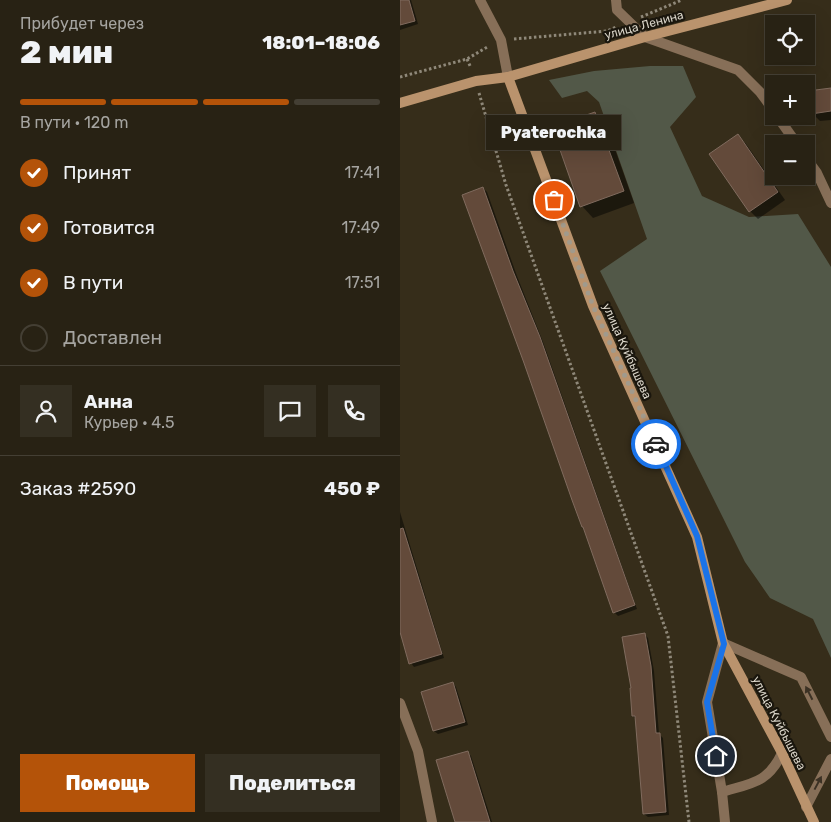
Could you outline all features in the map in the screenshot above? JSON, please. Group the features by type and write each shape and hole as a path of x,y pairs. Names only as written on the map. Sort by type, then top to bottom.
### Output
{"main road":[{"name":"улица Ленина","path":"400,103 476,81 508,77 645,36 787,0"},
{"name":"улица Куйбышева","path":"508,77 593,306 697,536 724,644 782,753 814,822"}],"street":[{"path":"480,0 501,40 508,77"},
{"path":"616,0 617,10 645,36 738,70 765,99"},
{"path":"815,170 831,203"},
{"path":"725,822 707,702 724,644 801,677 831,737"},
{"path":"400,703 418,751 432,822"},
{"path":"722,792 749,784 767,776 776,767 782,753"},
{"path":"806,807 831,759"}],"path":[{"path":"400,77 467,58 501,40 607,31 682,0"},
{"path":"467,58 476,81 506,185 668,636 689,822"}],"green space":[{"path":"650,66 683,66 696,97 670,127 702,196 749,217 798,214 831,267 831,658 813,619 770,598 745,562 600,271 647,239 599,102 587,91 562,98 549,80 594,71"}],"building":[{"path":"400,0 409,0 415,21 400,25"},
{"path":"831,88 831,111 815,113 815,90"},
{"path":"595,112 624,191 580,207 552,127"},
{"path":"738,134 765,173 765,185 773,185 778,192 749,212 709,154"},
{"path":"483,187 513,271 540,337 635,605 613,613 462,195"},
{"path":"403,528 442,654 409,664 400,632 400,529"},
{"path":"645,633 651,666 656,733 660,733 666,812 643,814 635,716 632,716 631,688 622,637"},
{"path":"453,682 465,722 433,731 421,692"},
{"path":"468,751 490,822 455,822 436,760"}],"way so far":[{"path":"554,200 593,306 656,444"}],"place":[{"name":"Pyaterochka","path":"554,200"}],"route":[{"path":"656,444 697,536 724,644 707,702 716,756"}]}
